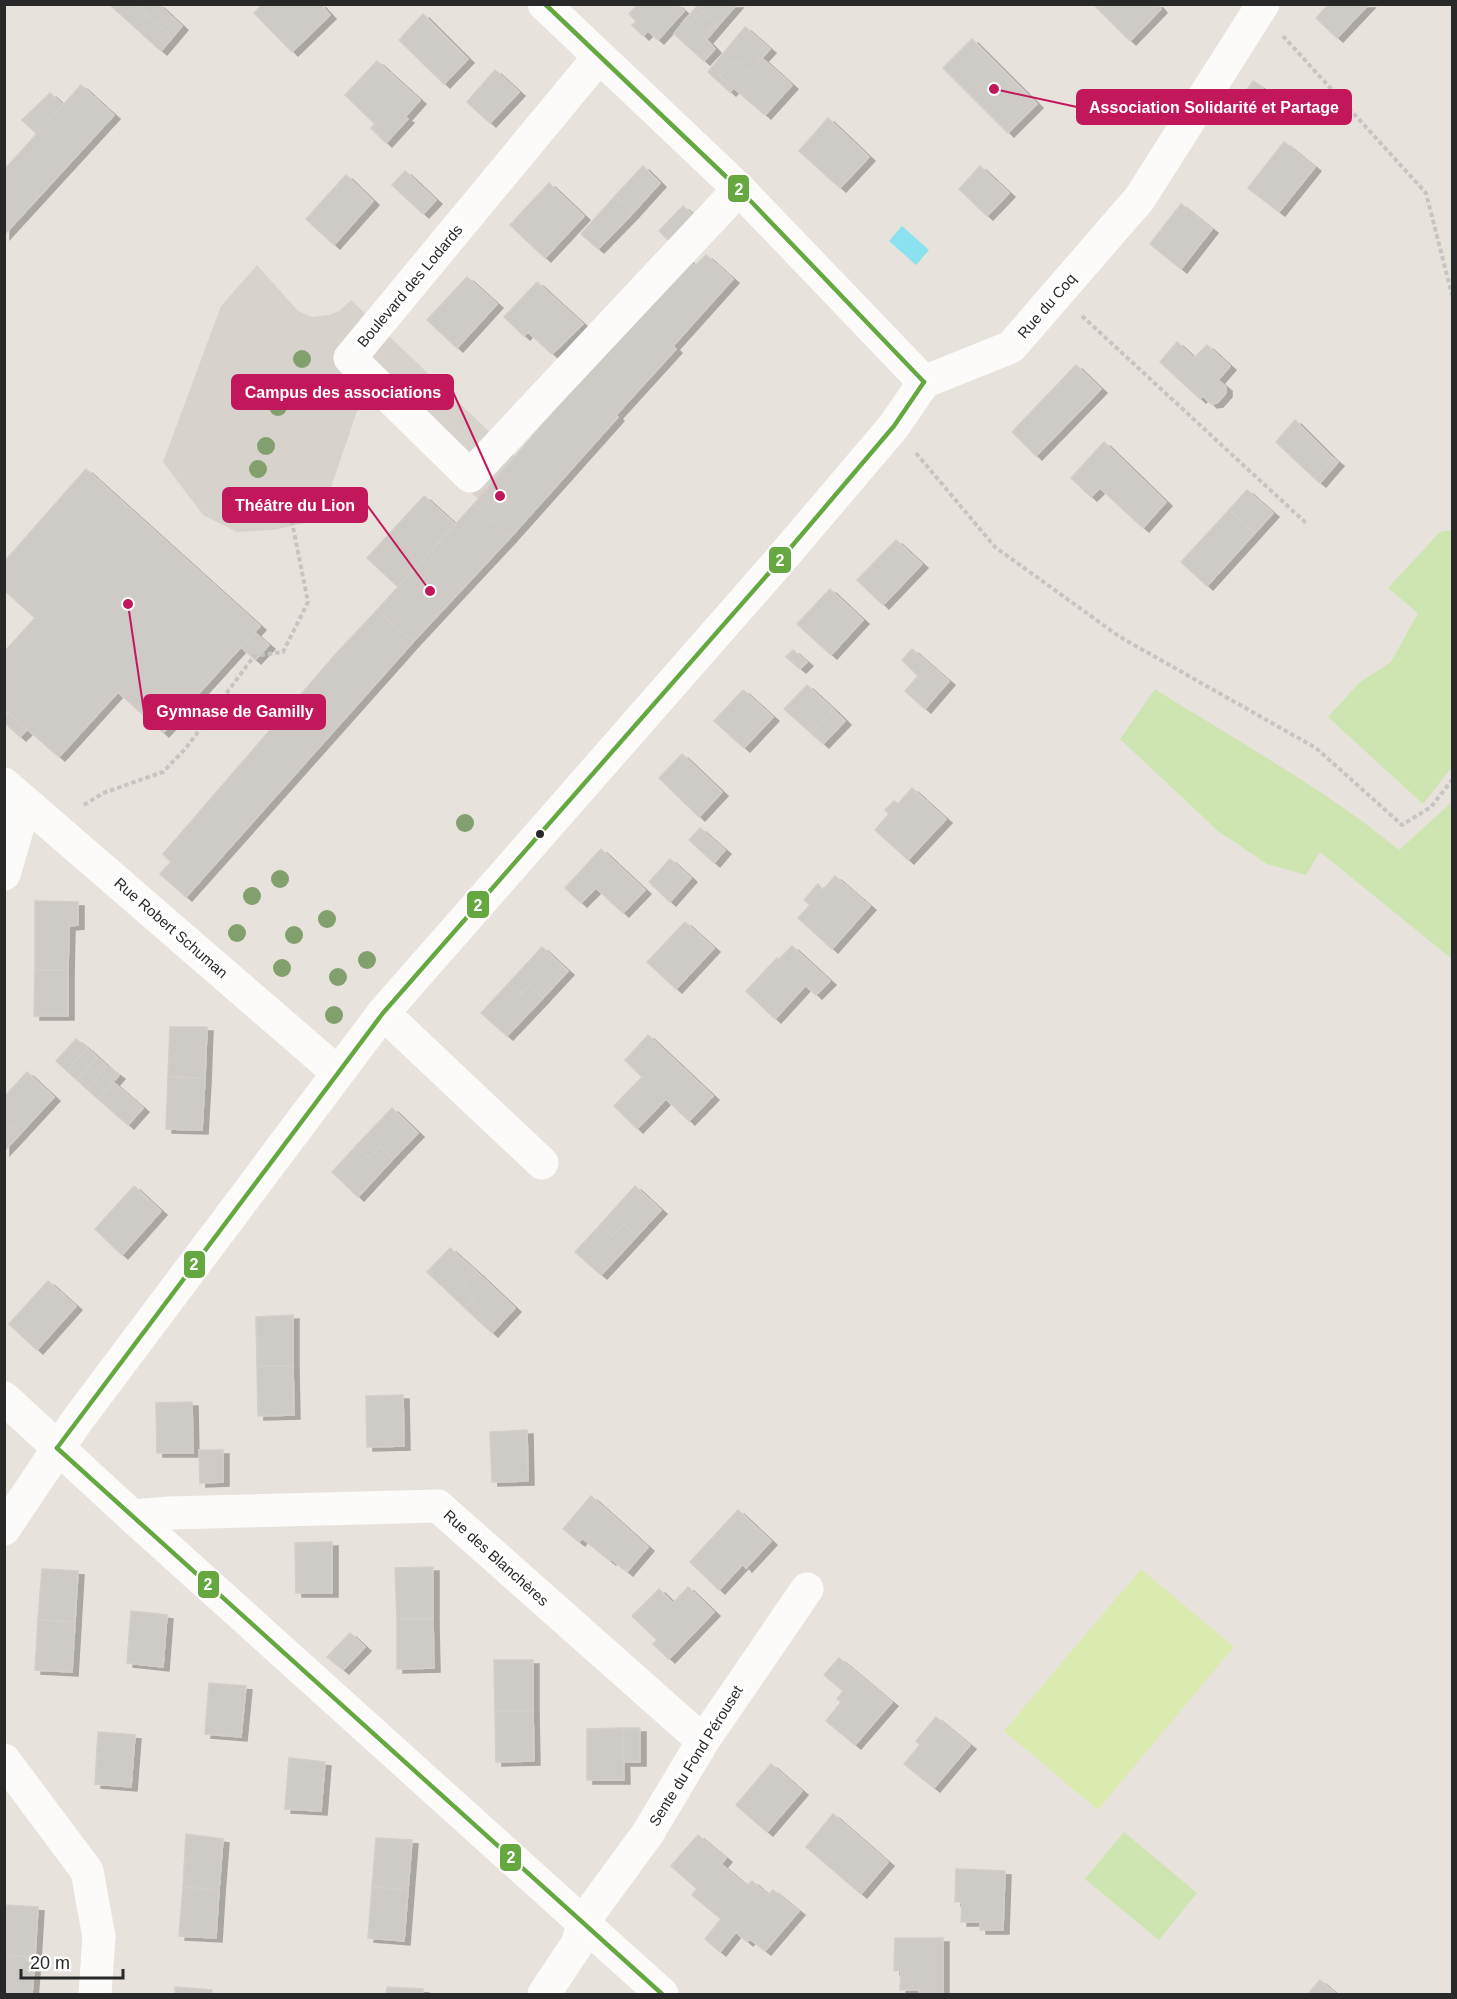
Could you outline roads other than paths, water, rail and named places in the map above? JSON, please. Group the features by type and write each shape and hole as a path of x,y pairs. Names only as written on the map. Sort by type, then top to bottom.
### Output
{"street":[{"path":"4,1529 57,1448 383,1013 783,558 894,426 924,382 739,189 544,4"},
{"name":"Rue du Coq","path":"924,382 1011,347 1140,198 1262,8"},
{"name":"Boulevard des Lodards","path":"600,57 350,358 470,476 739,189"},
{"path":"4,873 15,794"},
{"name":"Rue Robert Schuman","path":"15,794 338,1072"},
{"path":"383,1013 542,1163"},
{"path":"4,1398 662,1995"},
{"name":"Rue des Blanchères","path":"132,1516 438,1506 703,1741"},
{"name":"Sente du Fond Pérouset","path":"544,1995 578,1943 583,1922 648,1833 703,1741 807,1588"},
{"path":"4,1760 87,1870 99,1937 95,1995"}],"water":[{"path":"902,226 929,250 916,265 889,241"}],"place":[{"name":"Association Solidarité et Partage","path":"994,89"},
{"name":"Campus des associations","path":"500,496"},
{"name":"Théâtre du Lion","path":"430,591"},
{"name":"Gymnase de Gamilly","path":"128,604"}]}
